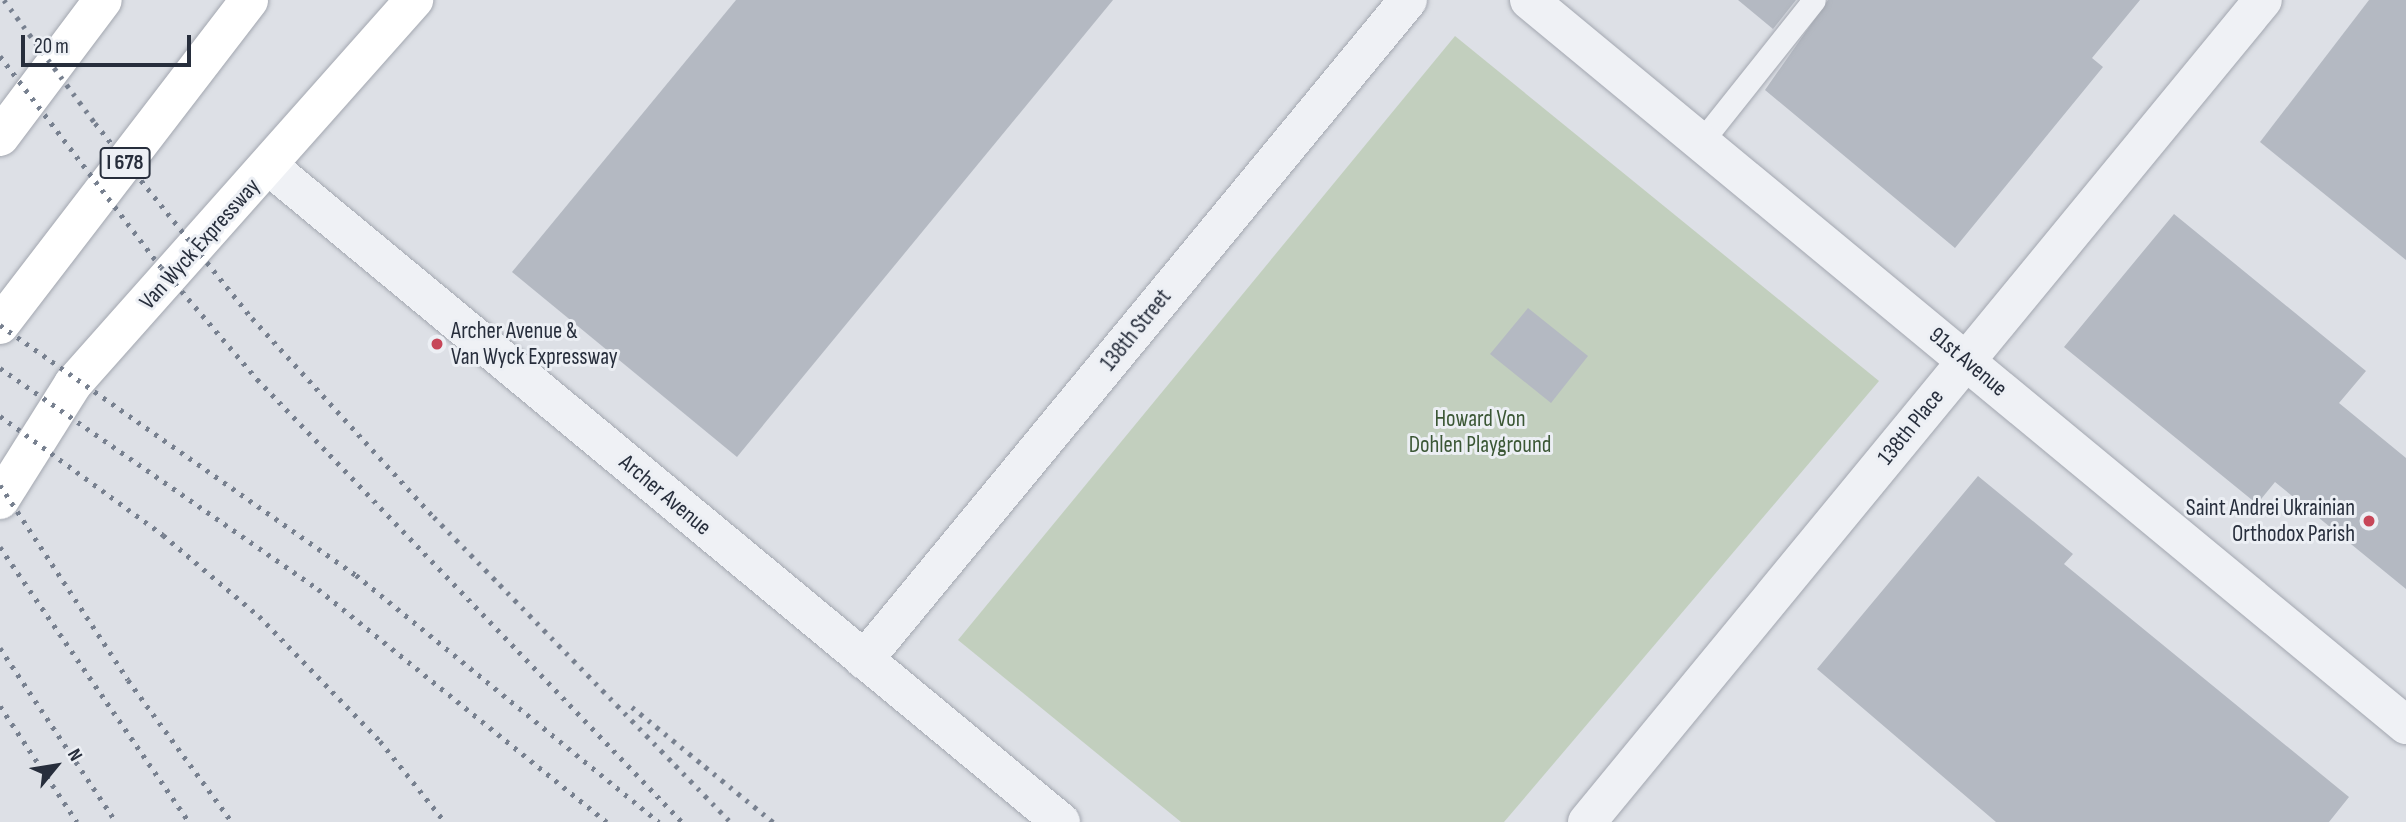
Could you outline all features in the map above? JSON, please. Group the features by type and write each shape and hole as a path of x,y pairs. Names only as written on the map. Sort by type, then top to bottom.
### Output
{"main road":[{"path":"0,137 103,0"},
{"name":"I 678","path":"0,325 249,0"},
{"name":"Van Wyck Expressway","path":"0,500 73,384 270,167 414,0"}],"street":[{"name":"138th Street","path":"864,660 1408,0"},
{"name":"91st Avenue","path":"1529,0 2406,725"},
{"name":"138th Place","path":"1587,822 2263,0"},
{"name":"Archer Avenue","path":"270,167 1061,822"}],"lane":[{"path":"1702,142 1814,0"}],"green space":[{"name":"Howard Von Dohlen Playground","path":"1455,36 1879,381 1504,822 1181,822 958,640"}],"building":[{"path":"736,0 1113,0 737,457 512,272"},
{"path":"1738,0 1796,0 1773,29"},
{"path":"1828,0 2140,0 2092,58 2103,67 1955,248 1765,90"},
{"path":"2369,0 2406,0 2406,260 2260,142"},
{"path":"2174,214 2366,371 2339,403 2406,458 2406,589 2275,482 2257,504 2064,347"},
{"path":"1528,308 1588,356 1551,403 1490,354"},
{"path":"1978,476 2073,554 2064,564 2349,797 2329,822 1996,822 1817,669"}],"railway":[{"path":"4,0 95,123 252,318 434,517 731,822"},
{"path":"0,56 161,267 257,379 682,822"},
{"path":"0,325 356,575 659,822"},
{"path":"0,368 318,589 607,822"},
{"path":"0,416 163,535 259,616 380,741 445,822"},
{"path":"0,485 128,680 232,822"},
{"path":"0,547 189,822"},
{"path":"0,648 116,822"},
{"path":"0,706 77,822"},
{"path":"632,707 773,822"}],"place":[{"name":"Archer Avenue & Van Wyck Expressway","path":"437,344"},
{"name":"Saint Andrei Ukrainian Orthodox Parish","path":"2369,521"}]}
